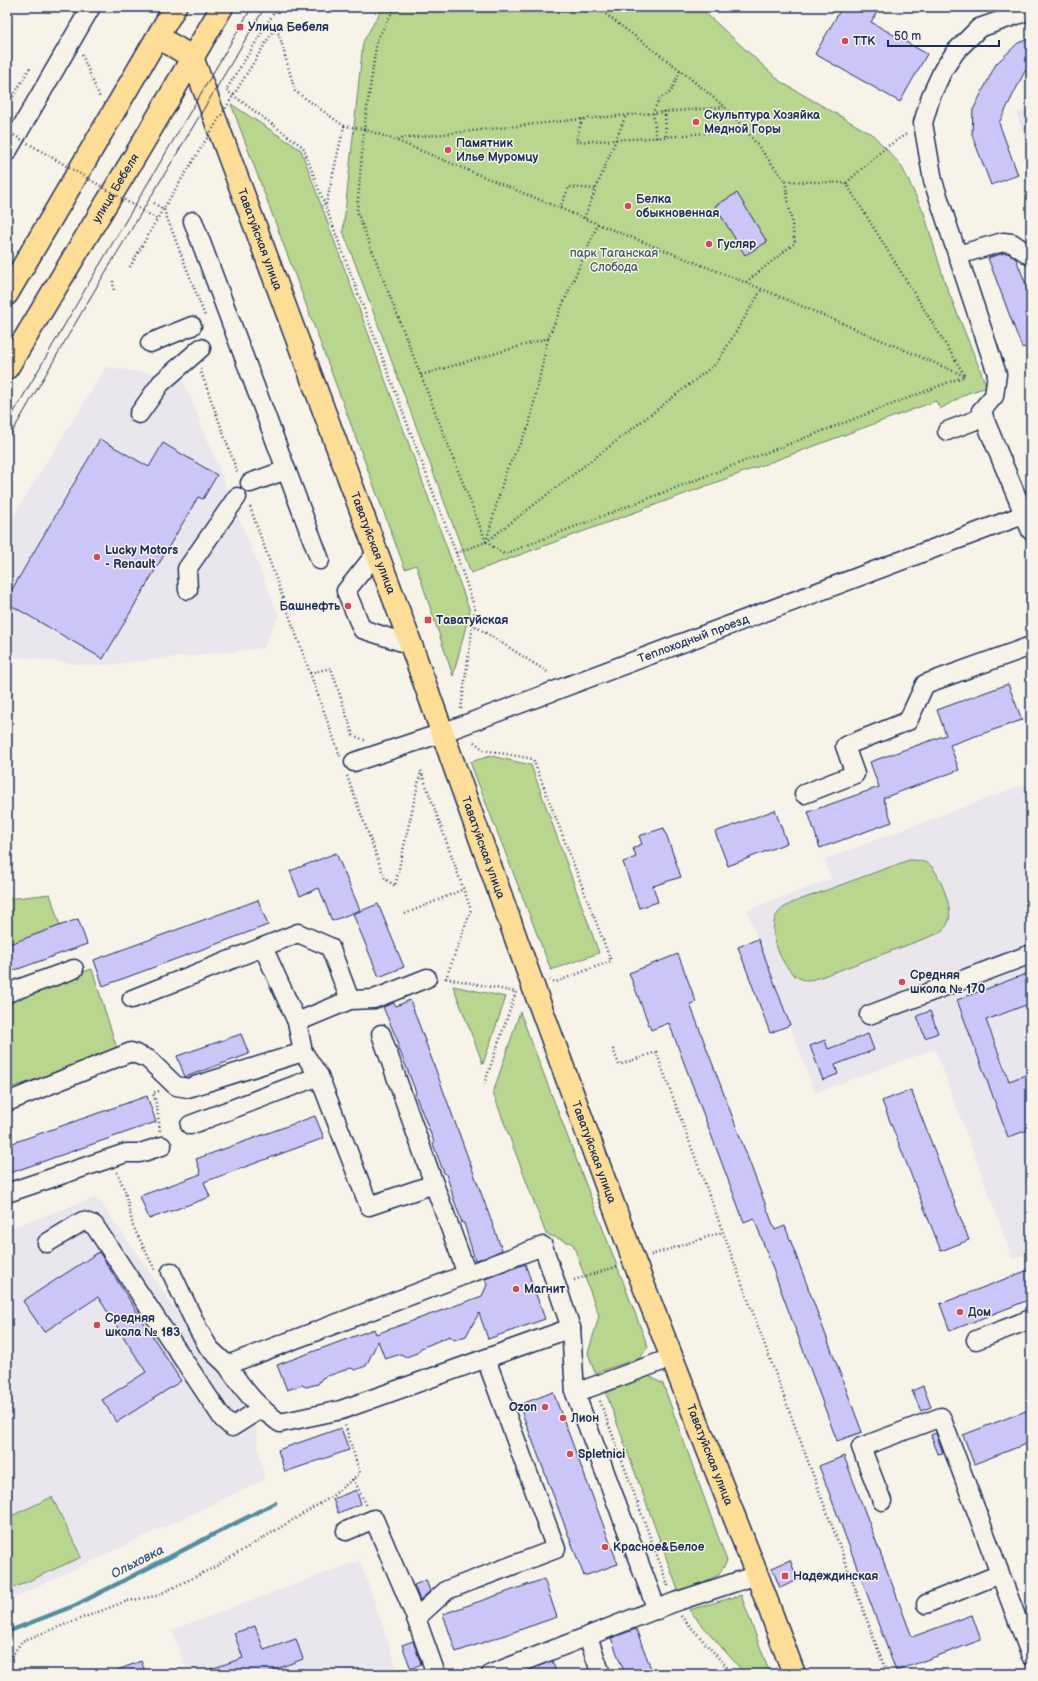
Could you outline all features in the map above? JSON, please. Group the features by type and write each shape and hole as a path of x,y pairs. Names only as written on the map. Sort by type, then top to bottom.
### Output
{"main road":[{"path":"7,294 175,7"},
{"name":"улица Бебеля","path":"7,368 222,7"},
{"path":"158,37 192,57"},
{"name":"Таватуйская улица","path":"192,57 377,552 533,986 671,1358 757,1575 794,1674"}],"street":[{"path":"7,152 91,7"},
{"path":"947,430 983,414 994,396 997,374 933,181 923,123 943,70 956,50 993,14 1031,10"},
{"path":"193,221 320,560"},
{"path":"958,255 1003,242 1012,243 1031,256"},
{"path":"150,343 199,322"},
{"path":"139,414 161,383 198,351"},
{"path":"983,414 1028,513 1031,531"},
{"path":"188,590 187,568 244,490 286,470"},
{"name":"Теплоходный проезд","path":"347,765 442,733 1028,513"},
{"path":"377,552 346,590 362,630 411,645"},
{"path":"804,794 855,774 845,746 908,721 925,684 1031,646"},
{"path":"132,999 298,933 330,947 350,1000"},
{"path":"263,947 297,1022 303,1052 319,1076 369,1206 434,1184"},
{"path":"869,1015 1031,954"},
{"path":"7,993 74,969"},
{"path":"297,1022 350,1000 374,999 427,978"},
{"path":"381,1034 467,1274"},
{"path":"7,1102 131,1052 148,1059 176,1086 188,1088 303,1052"},
{"path":"190,1125 319,1076"},
{"path":"7,1193 126,1154 140,1153 162,1146"},
{"path":"47,1244 83,1221 94,1225 223,1419 232,1427 262,1408"},
{"path":"227,1365 543,1246 571,1328 575,1393 657,1610"},
{"path":"170,1272 209,1348 227,1365 243,1390 280,1423 341,1410 571,1328"},
{"path":"976,1340 1031,1319"},
{"path":"575,1393 671,1358"},
{"path":"416,1618 447,1590 556,1549 486,1359"},
{"path":"882,1501 861,1447 941,1417 1031,1656"},
{"path":"346,1531 374,1519 416,1618 436,1674"},
{"path":"926,1604 1000,1574"},
{"path":"500,1673 675,1602 757,1575"},
{"path":"588,1637 601,1674"}],"path":[{"path":"277,7 226,90 304,147 456,553 475,609 461,708"},
{"path":"395,7 377,40 364,129 357,212 486,542 504,554 965,376"},
{"path":"596,7 680,70 725,107 745,129 785,181 795,243 746,282"},
{"path":"266,26 279,34 295,91 344,126 364,129 395,140 598,224 762,288 965,376"},
{"path":"130,267 157,219 273,31"},
{"path":"81,54 101,101"},
{"path":"7,107 31,66"},
{"path":"656,138 653,112 660,98 671,92 680,70"},
{"path":"395,140 582,119 725,107"},
{"path":"665,111 666,137"},
{"path":"584,218 626,115"},
{"path":"582,119 576,142 656,138 745,129"},
{"path":"785,181 846,183 886,148 923,123"},
{"path":"326,205 344,126"},
{"path":"7,131 157,219"},
{"path":"846,183 965,376"},
{"path":"560,208 569,187 596,189"},
{"path":"154,203 164,210 199,322"},
{"path":"486,542 506,471 529,426 548,338 598,224"},
{"path":"112,281 114,292"},
{"path":"456,553 486,542 717,363 762,288"},
{"path":"421,375 548,338"},
{"path":"198,351 244,490 310,673 347,765 385,879 396,886 421,770 471,910 446,978 516,992 484,1085"},
{"path":"472,624 549,673"},
{"path":"310,673 331,668 352,735 370,743"},
{"path":"474,742 484,750 533,759 611,962 556,982 550,979"},
{"path":"405,914 464,889"},
{"path":"613,1049 619,1065 656,1052 887,1674"},
{"path":"162,1146 157,1107 152,1093 176,1086"},
{"path":"110,1159 126,1191 133,1226 156,1274 170,1272"},
{"path":"594,1386 679,1613 733,1674"},
{"path":"7,1663 22,1641 127,1601 156,1596 213,1568 332,1497 360,1472 341,1410"},
{"path":"353,1479 374,1519"}],"shaded area":[{"path":"1031,108 1031,153 1016,114"},
{"path":"106,367 182,377 279,616 263,648 95,666 16,657 7,648 7,526"},
{"name":"Средняя школа № 170","path":"1031,782 1031,1253 1013,1259 935,1049 815,1093 747,910 831,879 824,859"},
{"name":"Средняя школа № 183","path":"97,1197 255,1422 264,1480 7,1601 7,1229"},
{"path":"360,1560 399,1674 188,1674 172,1630"}],"green space":[{"name":"парк Таганская Слобода","path":"383,7 699,7 781,82 873,135 901,165 924,213 945,283 987,387 968,393 940,409 936,401 471,573 343,231 363,42"},
{"path":"231,104 301,150 470,611 453,676 416,565 405,569"},
{"path":"491,756 531,765 599,953 551,970 470,762"},
{"path":"909,860 927,863 932,867 939,878 945,893 950,915 947,925 944,928 937,934 821,977 804,980 793,974 781,958 774,938 774,920 780,911 794,902"},
{"path":"50,894 60,926 7,948 7,899"},
{"path":"92,969 118,1052 7,1089 7,998"},
{"path":"453,986 506,997 483,1064"},
{"path":"520,1012 648,1347 640,1358 595,1373 588,1353 599,1316 573,1244 546,1234 493,1093"},
{"path":"649,1376 663,1384 727,1561 719,1575 679,1593 606,1393"},
{"path":"52,1497 81,1557 7,1591 7,1518"},
{"path":"741,1595 770,1674 745,1674 689,1610"}],"building":[{"path":"842,7 880,7 871,22 927,54 900,102 815,54"},
{"path":"1031,38 1031,69 1025,71 999,123 1018,175 991,185 972,135 973,110 996,64 1018,43"},
{"path":"737,193 767,242 745,255 715,206"},
{"path":"1008,253 1016,259 1031,297 1031,345 1022,348 988,258"},
{"path":"100,439 149,467 163,443 217,475 203,499 198,497 103,659 7,603 7,598"},
{"path":"1008,684 1022,720 950,745 959,770 883,798 892,822 820,848 808,812 879,787 870,762 946,735 937,710"},
{"path":"775,810 787,843 728,866 715,832"},
{"path":"664,828 681,877 653,886 658,902 639,908 623,862 636,857 633,848 642,844 639,836"},
{"path":"336,853 360,910 332,921 319,888 300,896 290,871"},
{"path":"258,900 268,925 103,986 94,960"},
{"path":"378,904 404,967 379,977 353,914"},
{"path":"78,919 87,944 7,973 7,945"},
{"path":"758,939 790,1025 770,1033 738,947"},
{"path":"678,954 696,1002 690,1004 775,1230 785,1226 862,1432 837,1441 754,1218 744,1222 669,1023 651,1030 629,973"},
{"path":"1031,972 1031,1003 986,1020 1009,1081 1031,1073 1031,1129 1008,1137 957,1000"},
{"path":"410,1000 502,1250 485,1258 475,1260 464,1223 462,1223 446,1174 444,1173 433,1144 434,1142 398,1046 399,1044 383,1007 394,1003 396,1006"},
{"path":"930,1011 938,1033 925,1038 917,1016"},
{"path":"241,1034 249,1054 185,1077 177,1056"},
{"path":"868,1034 874,1050 835,1065 838,1074 823,1080 810,1046 825,1040 828,1049"},
{"path":"911,1090 969,1240 941,1251 882,1101"},
{"path":"147,1096 156,1122 7,1174 7,1145"},
{"path":"315,1116 324,1138 204,1182 210,1197 149,1219 140,1196 201,1174 196,1159"},
{"path":"99,1252 181,1381 117,1422 102,1400 146,1372 98,1297 44,1332 23,1301"},
{"path":"525,1264 545,1319 488,1339 479,1313 466,1336 454,1340 450,1336 421,1348 417,1353 406,1357 401,1354 385,1359 378,1341 366,1366 355,1370 351,1368 322,1378 318,1384 306,1387 302,1385 287,1390 277,1365 374,1329 376,1334 482,1296 487,1285 485,1279"},
{"path":"1031,1269 1031,1299 950,1331 940,1304"},
{"path":"923,1386 931,1407 921,1411 912,1391"},
{"path":"553,1392 618,1564 584,1576 519,1405"},
{"path":"1031,1409 1031,1442 974,1464 963,1435"},
{"path":"341,1428 349,1450 285,1472 278,1450"},
{"path":"936,1433 943,1453 938,1454 931,1435"},
{"path":"844,1456 912,1637 972,1615 981,1640 896,1671 819,1466"},
{"path":"356,1490 361,1504 338,1513 333,1499"},
{"path":"790,1560 798,1580 780,1588 772,1568"},
{"path":"544,1579 557,1617 456,1652 443,1614"},
{"path":"426,1580 430,1591 420,1600 414,1585"},
{"path":"255,1626 264,1650 296,1639 303,1659 271,1671 272,1674 203,1674 202,1672 243,1658 234,1633"},
{"path":"636,1629 653,1674 625,1674 611,1638"},
{"path":"413,1641 421,1664 411,1669 402,1645"},
{"path":"141,1661 146,1674 110,1674 110,1673"},
{"path":"552,1661 557,1674 521,1674 521,1673"}],"waterway":[{"name":"Ольховка","path":"7,1632 76,1605 275,1503"}],"tram line":[{"path":"7,424 252,7"},
{"path":"7,441 93,293 265,7"}],"place":[{"name":"Улица Бебеля","path":"240,27"},
{"name":"ТТК","path":"845,41"},
{"name":"Скульптура Хозяйка Медной Горы","path":"696,122"},
{"name":"Памятник Илье Муромцу","path":"448,150"},
{"name":"Белка обыкновенная","path":"628,206"},
{"name":"Гусляр","path":"709,244"},
{"name":"Lucky Motors - Renault","path":"97,557"},
{"name":"Башнефть","path":"348,606"},
{"name":"Таватуйская","path":"428,620"},
{"name":"Средняя школа № 170","path":"902,982"},
{"name":"Магнит","path":"516,1289"},
{"name":"Дом","path":"960,1312"},
{"name":"Средняя школа № 183","path":"97,1325"},
{"name":"Ozon","path":"545,1407"},
{"name":"Лион","path":"563,1418"},
{"name":"Spletnici","path":"570,1454"},
{"name":"Красное&Белое","path":"605,1547"},
{"name":"Надеждинская","path":"785,1576"}]}
